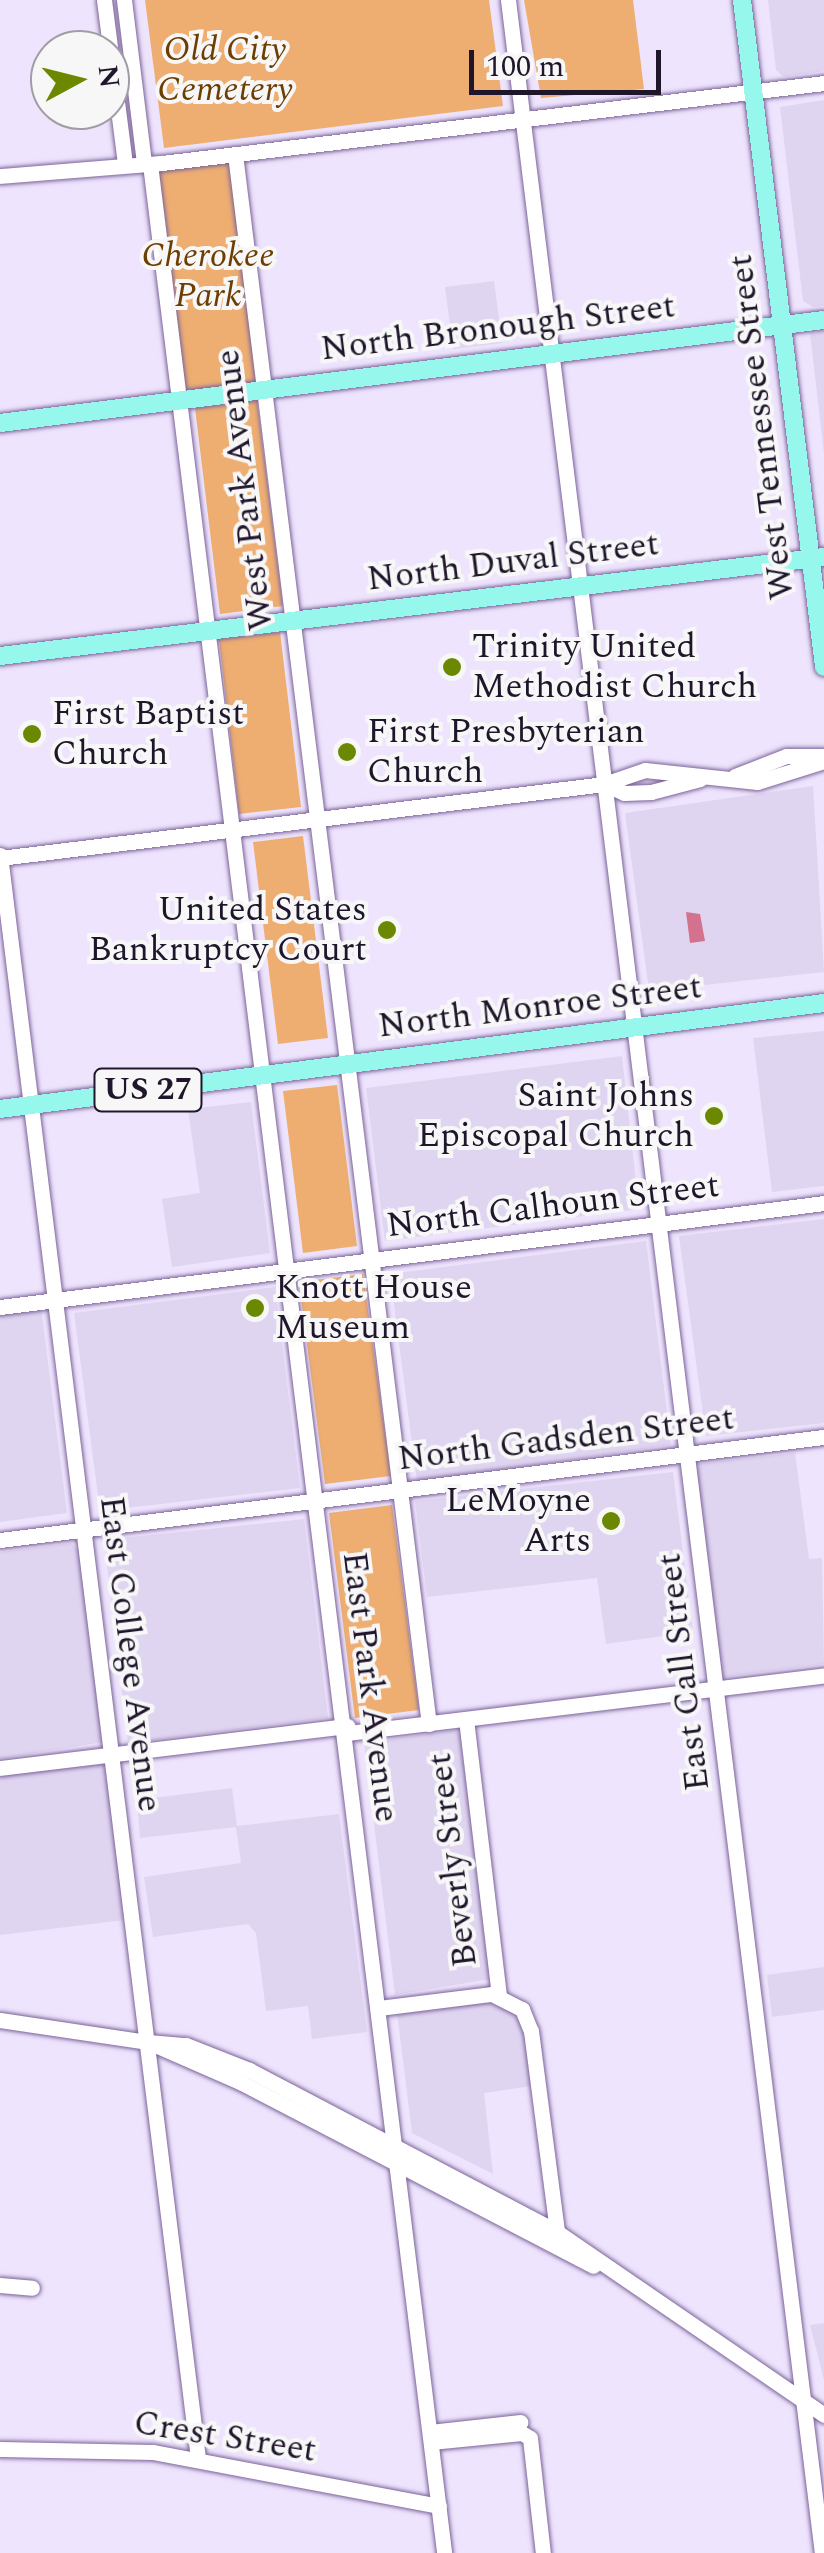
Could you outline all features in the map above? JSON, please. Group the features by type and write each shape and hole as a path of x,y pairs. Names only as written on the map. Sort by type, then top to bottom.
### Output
{"main road":[{"name":"West Tennessee Street","path":"742,0 783,325 818,558 824,666"},
{"name":"North Bronough Street","path":"0,423 824,320"},
{"name":"North Duval Street","path":"0,656 818,558"},
{"name":"North Monroe Street","path":"265,1075 824,1003"},
{"name":"US 27","path":"0,1109 265,1075"}],"street":[{"path":"104,0 108,30"},
{"name":"West Park Avenue","path":"124,0 180,400 233,829"},
{"name":"East Call Street","path":"508,0 822,2553"},
{"path":"0,176 236,154 824,83"},
{"path":"121,130 125,163"},
{"name":"West Park Avenue","path":"236,154 314,820"},
{"path":"0,857 604,784 624,793 651,792 700,779 735,776 756,782 824,758"},
{"name":"East Park Avenue","path":"314,820 428,1724"},
{"name":"East Park Avenue","path":"233,829 347,1730 444,2553"},
{"name":"East College Avenue","path":"0,857 198,2459"},
{"name":"North Calhoun Street","path":"0,1307 824,1203"},
{"name":"North Gadsden Street","path":"0,1540 824,1437"},
{"path":"0,1768 428,1724 824,1675"},
{"name":"Beverly Street","path":"466,1719 499,1994"},
{"path":"379,2008 499,1994 522,2009 531,2031 557,2232"},
{"path":"0,2020 186,2045 222,2058 557,2232 615,2275 824,2413"},
{"path":"148,2042 242,2083 615,2275"},
{"path":"0,2285 32,2288"},
{"path":"430,2437 520,2422"},
{"path":"430,2437 522,2433 530,2438 543,2553"},
{"name":"Crest Street","path":"0,2449 198,2459 439,2506"}],"shaded area":[{"path":"768,0 824,0 824,71 784,77 776,70"},
{"path":"824,100 824,306 813,307 803,301 780,107"},
{"path":"494,281 502,343 453,349 445,287"},
{"path":"824,331 824,454 810,333"},
{"path":"813,786 824,972 649,991 625,813"},
{"path":"686,912 700,914 705,941 690,943"},
{"path":"824,1031 824,1186 772,1192 753,1038"},
{"path":"622,1056 639,1209 385,1241 366,1088"},
{"path":"251,1102 270,1253 172,1267 162,1199 200,1193 188,1109"},
{"path":"824,1219 824,1423 706,1436 679,1236"},
{"path":"646,1241 671,1445 417,1482 390,1274"},
{"path":"275,1287 300,1488 100,1511 74,1313"},
{"path":"41,1307 67,1513 0,1522 0,1313"},
{"path":"795,1453 809,1559 822,1558 824,1664 722,1677 696,1464"},
{"path":"673,1472 693,1632 606,1644 597,1578 427,1597 415,1501"},
{"path":"304,1519 328,1718 128,1743 104,1540"},
{"path":"71,1543 79,1551 103,1742 0,1759 0,1552"},
{"path":"455,1730 460,1734 490,1979 395,1995 364,1743"},
{"path":"105,1761 125,1920 0,1935 0,1774"},
{"path":"232,1788 237,1826 339,1814 367,2032 312,2039 308,2006 266,2011 256,1933 248,1924 153,1937 144,1877 241,1863 236,1827 140,1838 137,1800"},
{"path":"824,1967 824,2010 772,2017 767,1975"},
{"path":"491,2001 507,2007 525,2029 531,2086 484,2093 493,2174 412,2133 397,2013"},
{"path":"824,2323 824,2380 810,2325"}],"green space":[{"name":"Old City Cemetery","path":"145,0 489,0 503,106 164,148"},
{"path":"524,0 633,0 644,89 541,98"},
{"name":"Cherokee Park","path":"231,162 258,382 186,391 159,171"},
{"path":"257,400 283,606 220,614 195,408"},
{"path":"280,632 301,807 239,814 219,639"},
{"path":"303,836 328,1038 278,1044 253,842"},
{"path":"337,1085 357,1246 303,1253 283,1091"},
{"path":"363,1274 391,1476 325,1484 299,1282"},
{"path":"392,1505 419,1710 355,1718 329,1513"}],"place":[{"name":"Trinity United Methodist Church","path":"452,667"},
{"name":"First Baptist Church","path":"32,734"},
{"name":"First Presbyterian Church","path":"347,752"},
{"name":"United States Bankruptcy Court","path":"387,930"},
{"name":"Saint Johns Episcopal Church","path":"714,1116"},
{"name":"Knott House Museum","path":"255,1308"},
{"name":"LeMoyne Arts","path":"611,1521"}]}
